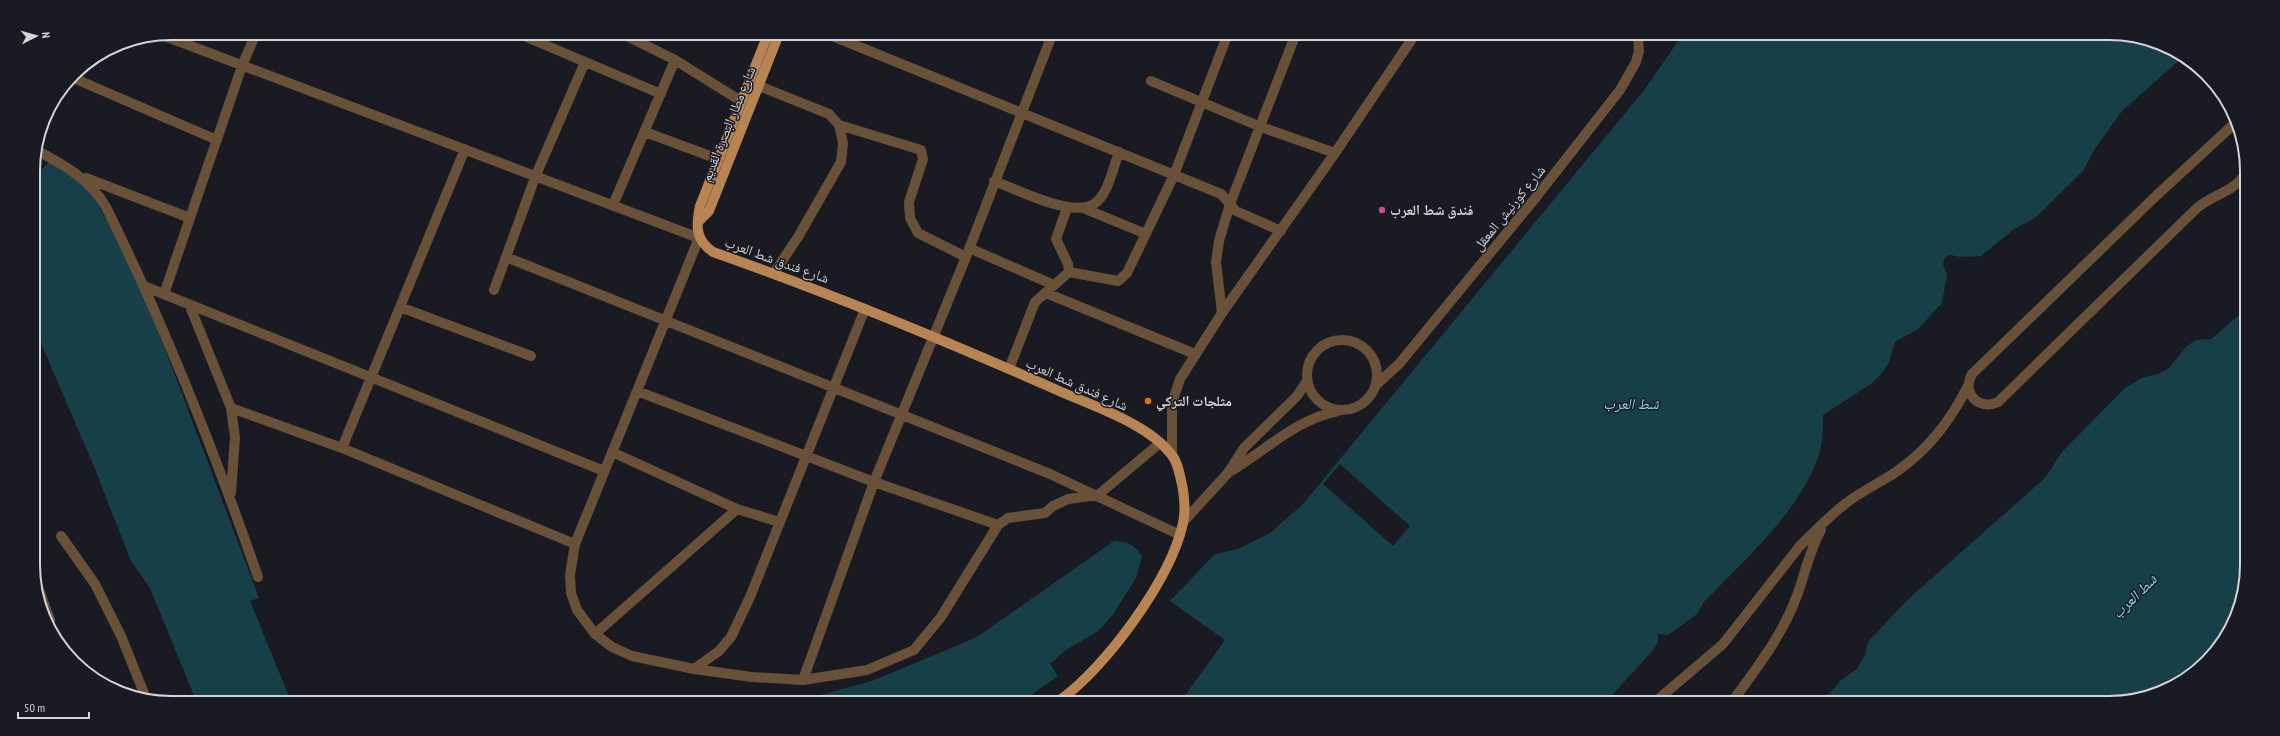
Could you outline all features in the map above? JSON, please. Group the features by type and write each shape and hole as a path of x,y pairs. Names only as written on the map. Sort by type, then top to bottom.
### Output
{"main road":[{"name":"شارع مطار البصرة القديم","path":"699,238 700,206 766,40"},
{"name":"شارع مطار البصرة القديم","path":"699,221 709,210 777,40"},
{"name":"شارع فندق شط العرب","path":"699,238 713,252 774,273 934,336 1129,423 1160,443 1172,454 1182,486 1184,521 1171,559 1113,648 1084,680 1065,696"}],"street":[{"path":"186,40 242,66 536,175 699,238 666,322 574,544 570,575 571,593 577,610 595,634 612,647 632,656 752,677 803,680 867,670 914,650 941,617 998,525 1008,518 1045,513 1053,506 1068,499 1098,495 1160,443"},
{"path":"164,294 242,66 253,40"},
{"path":"533,40 661,94"},
{"path":"635,40 676,60 742,101"},
{"path":"842,40 1221,194 1236,211 1281,231"},
{"path":"803,680 874,482 934,336 1050,40"},
{"path":"1069,272 1118,281 1127,273 1174,175 1225,40"},
{"path":"1222,313 1216,255 1230,204 1294,40"},
{"path":"1172,454 1170,417 1174,392 1222,313 1335,154 1411,40"},
{"name":"شارع كورنيش المعقل","path":"1377,384 1408,352 1537,196 1620,90 1636,62 1639,51 1638,40"},
{"path":"613,205 676,60"},
{"path":"494,290 536,175 585,62"},
{"path":"77,79 217,140"},
{"path":"1151,81 1261,127 1335,154"},
{"path":"759,86 829,114 839,125 843,143 841,162 798,237 774,273"},
{"path":"839,125 921,150 923,159 909,202 910,218 918,234 1054,285"},
{"path":"1662,696 1723,644 1739,626 1799,546 1849,501 1899,470 1928,445 1947,423 1968,386 1972,374 2157,195 2232,126"},
{"path":"645,132 718,159"},
{"path":"342,448 465,149"},
{"path":"994,181 1066,208 1083,208 1094,204 1103,193 1119,152"},
{"path":"41,153 80,176 190,218"},
{"path":"80,176 102,200 146,287 231,498 258,576"},
{"path":"2230,191 2240,180"},
{"path":"1968,386 1972,398 1979,403 1987,406 1998,402 2196,208 2207,200 2240,188"},
{"path":"1066,208 1056,239 1068,264 1069,272"},
{"path":"1083,208 1146,234"},
{"path":"506,257 901,416 1050,474 1098,495 1180,536"},
{"path":"1009,369 1035,302 1069,272"},
{"path":"146,287 604,471"},
{"path":"1046,293 1196,354"},
{"path":"189,304 231,408 235,437 231,498"},
{"path":"400,307 531,356"},
{"path":"694,668 719,651 731,637 750,597 865,309"},
{"path":"1228,473 1303,423 1322,415 1350,410 1363,404 1373,393 1377,384 1376,365 1372,356 1358,343 1339,340 1321,347 1314,354 1309,362 1307,381 1310,390 1319,402 1331,409 1341,411"},
{"path":"1184,521 1228,473 1244,448 1294,399 1307,381"},
{"path":"637,391 874,482 998,525"},
{"path":"231,408 342,448 574,544"},
{"path":"612,452 736,509 779,522"},
{"path":"595,634 736,509"},
{"path":"1736,696 1762,660 1786,620 1796,598 1812,546 1824,523"},
{"path":"61,536 95,584 121,636 144,693"}],"water":[{"name":"شط العرب","path":"1678,40 2109,40 2143,44 2159,50 2179,61 2122,111 2094,150 2083,171 2035,218 2014,229 1981,256 1961,257 1950,255 1945,257 1943,264 1947,275 1942,303 1918,329 1895,342 1888,364 1872,383 1823,415 1820,451 1807,483 1795,502 1767,537 1704,602 1697,614 1668,635 1658,634 1658,642 1654,649 1611,696 1185,696 1225,640 1170,601 1214,555 1240,548 1270,533 1303,504 1645,89"},
{"path":"49,162 88,187 136,272 259,598 250,601 289,696 194,696 150,588 131,561 93,464 40,341 40,171"},
{"name":"شط العرب","path":"2240,314 2239,582 2236,599 2230,615 2218,638 2202,658 2189,669 2159,686 2117,696 1824,696 1833,690 1841,680 1857,669 1865,655 1868,642 1906,601 2045,478 2062,452 2125,388 2144,377 2158,374 2169,368 2187,346 2196,340 2211,339"},
{"path":"1114,541 1130,544 1142,556 1136,578 1112,616 1098,631 1066,650 1050,664 1058,676 1030,696 817,696 872,681 977,637"}],"pier":[{"path":"1340,464 1410,526 1393,546 1323,484"}],"place":[{"name":"فندق شط العرب","path":"1382,210"},
{"name":"مثلجات التركي","path":"1148,401"}]}
